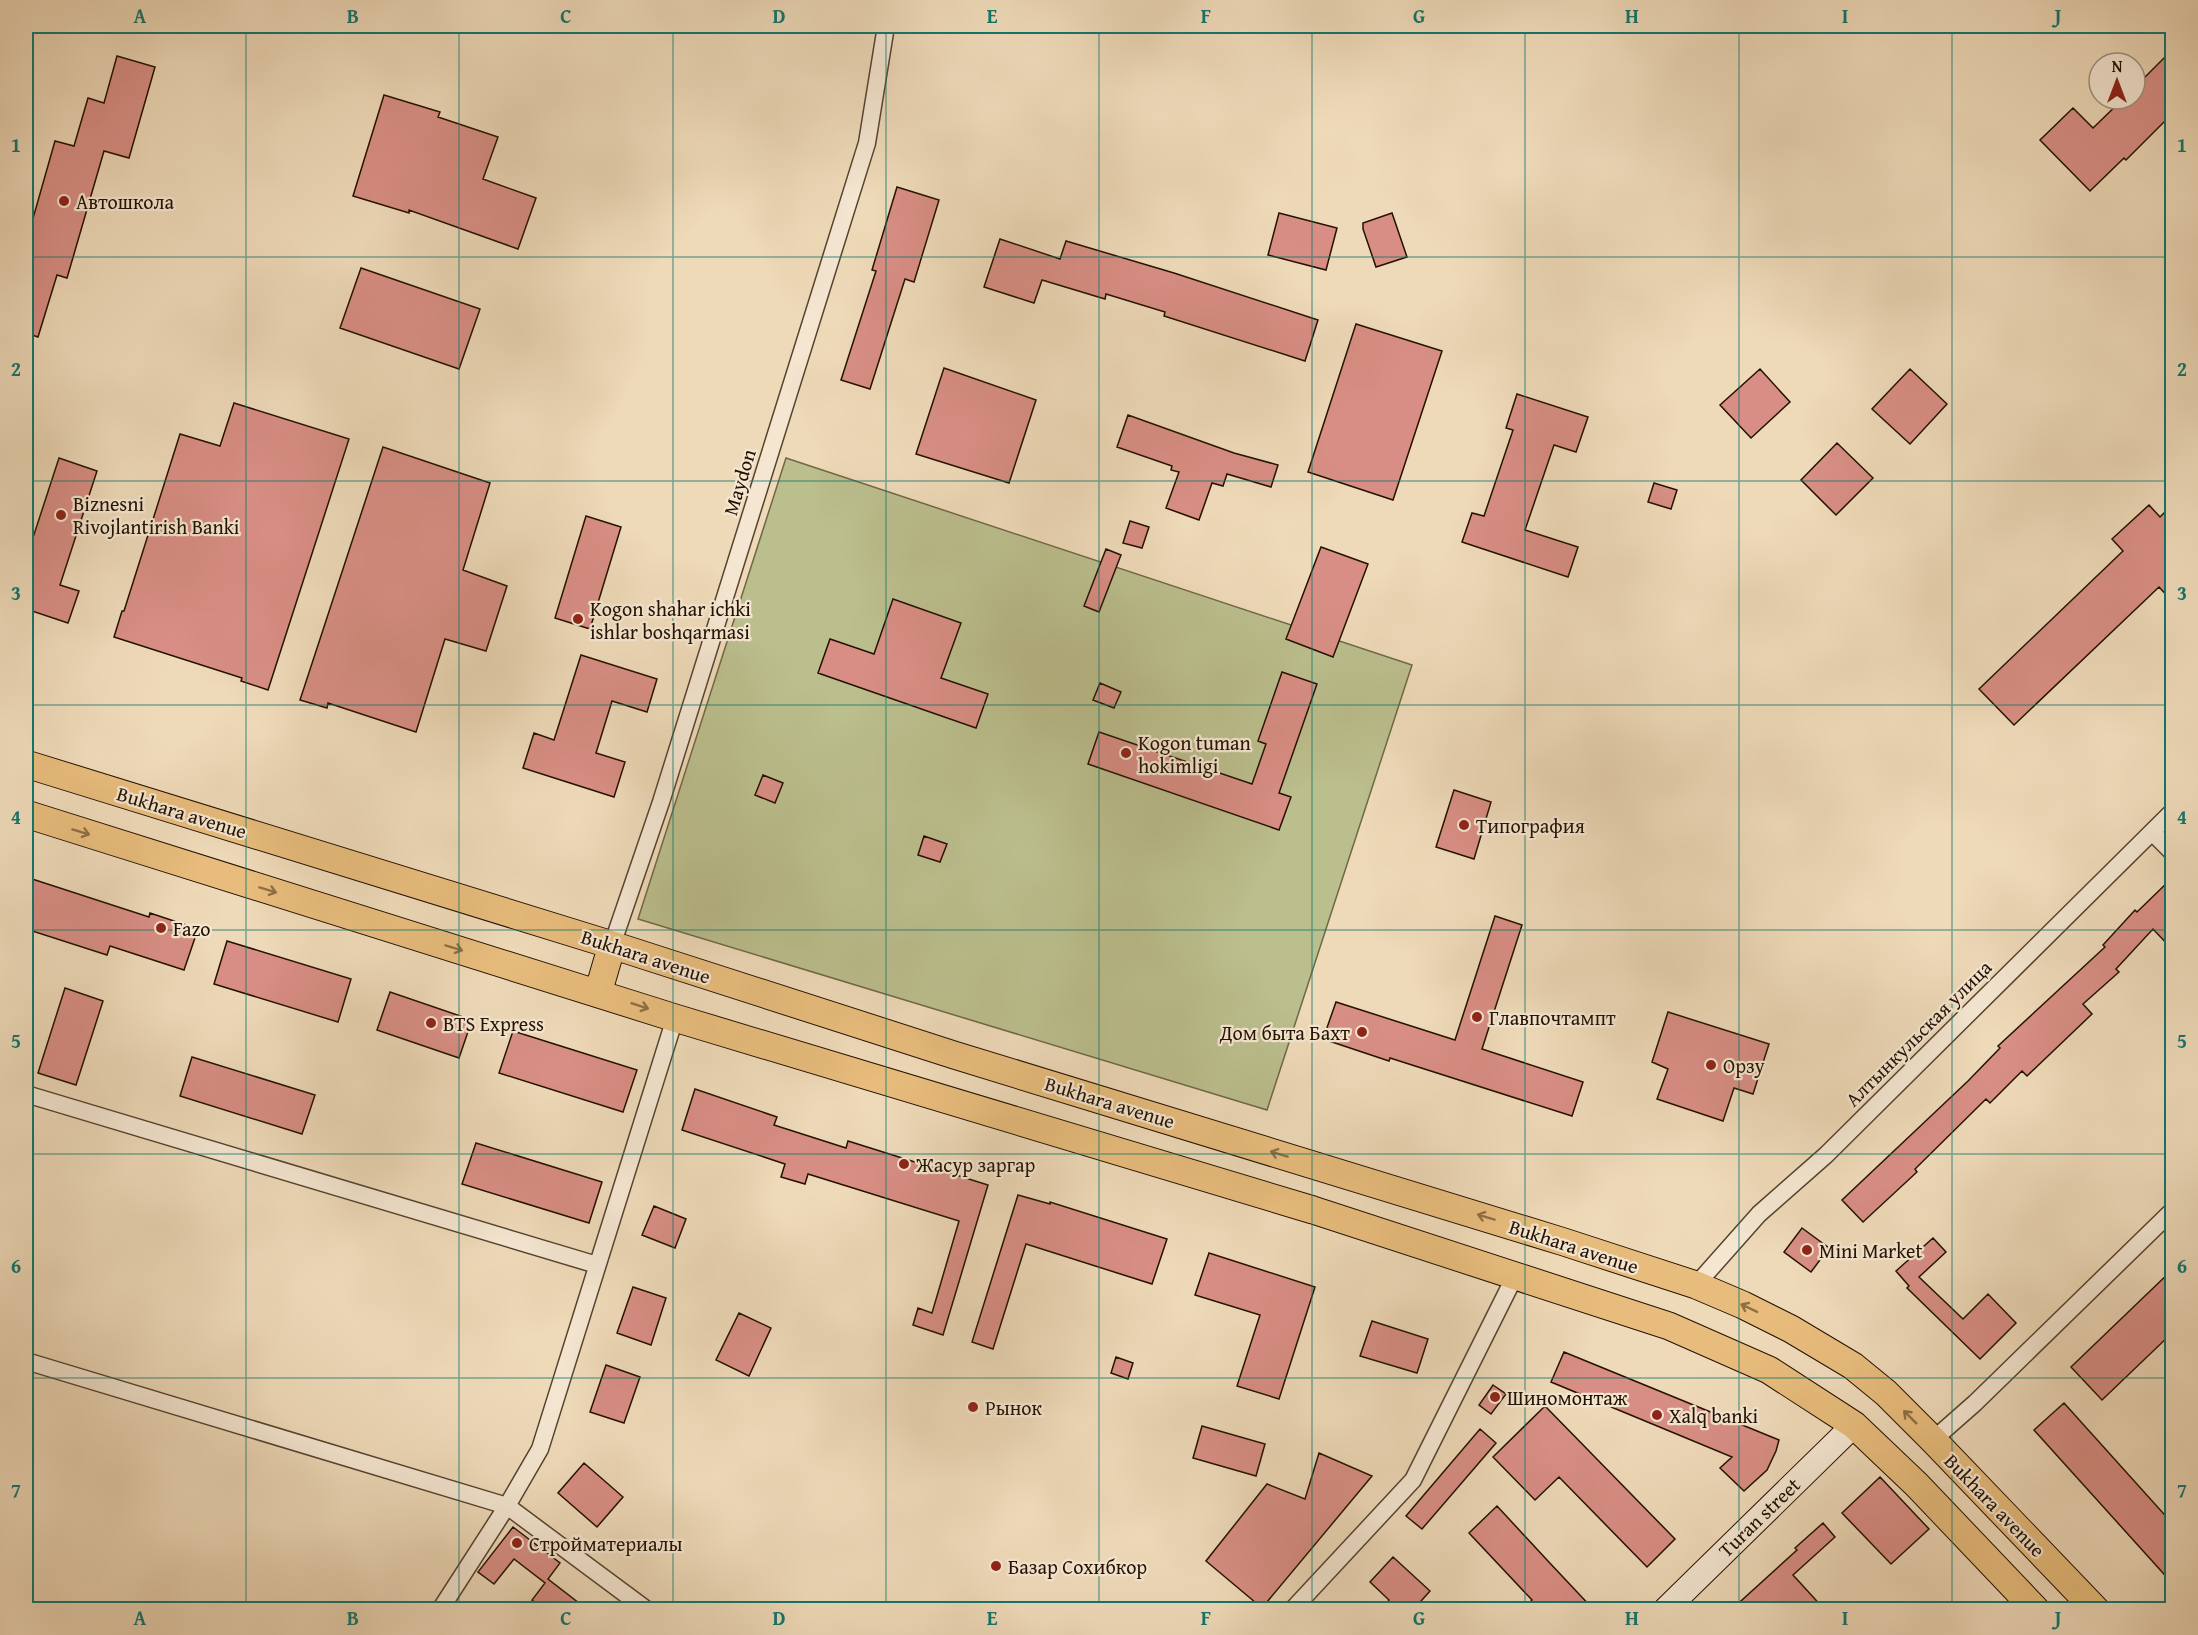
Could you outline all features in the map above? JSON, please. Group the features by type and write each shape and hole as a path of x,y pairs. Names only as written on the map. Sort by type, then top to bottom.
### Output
{"main road":[{"name":"Bukhara avenue","path":"26,764 1696,1285 1791,1329 1842,1360 1886,1393 2097,1610"},
{"path":"26,814 675,1018 1313,1210 1669,1326 1702,1339 1769,1370 1854,1425 1917,1485 2036,1610"},
{"path":"598,993 612,945"},
{"path":"1313,1210 1326,1168"}],"street":[{"name":"Maydon","path":"612,945 661,802 867,143 886,26"},
{"name":"Алтынкульская улица","path":"1696,1285 1759,1214 1826,1155 2172,812"},
{"path":"2152,832 2172,852"},
{"path":"440,1610 507,1506 540,1449 675,1018"},
{"path":"26,1094 597,1265"},
{"path":"1933,1440 1975,1403 2172,1211"},
{"path":"1292,1610 1413,1480 1515,1276"},
{"path":"26,1361 507,1506 647,1610"},
{"name":"Turan street","path":"1665,1610 1854,1425"}],"green space":[{"path":"786,458 1412,665 1267,1110 638,919"}],"building":[{"path":"2172,50 2172,114 2126,160 2124,158 2090,191 2040,140 2073,108 2093,128 2111,111 2147,111 2147,75"},
{"name":"Автошкола","path":"117,56 155,67 129,158 104,151 67,278 57,275 38,337 26,333 26,243 55,141 74,146 88,98 104,103"},
{"path":"384,95 440,112 438,117 498,137 483,179 536,198 518,249 409,210 409,213 353,196"},
{"path":"897,187 939,200 914,282 905,279 870,389 841,380 876,271 872,270"},
{"path":"1279,213 1337,228 1326,270 1268,255"},
{"path":"1392,213 1407,257 1376,267 1363,223"},
{"path":"1000,239 1060,259 1066,241 1318,320 1305,361 1164,316 1165,312 1106,294 1105,299 1042,280 1034,303 984,287"},
{"path":"361,268 480,309 459,369 340,328"},
{"path":"1356,324 1442,351 1393,500 1308,472"},
{"path":"944,368 1036,400 1009,483 916,454"},
{"path":"1760,369 1790,402 1751,438 1720,405"},
{"path":"1910,369 1947,404 1910,444 1872,409"},
{"path":"1517,394 1588,417 1576,452 1554,445 1525,530 1578,547 1568,577 1462,542 1472,513 1484,516 1513,430 1506,428"},
{"path":"234,403 349,439 268,690 241,681 242,678 114,637 180,434 220,446"},
{"path":"1128,415 1234,453 1278,465 1271,487 1227,474 1223,486 1212,483 1199,520 1166,508 1179,472 1171,470 1172,466 1117,447"},
{"path":"1837,443 1873,478 1836,515 1801,480"},
{"path":"383,447 490,483 463,570 507,586 486,651 445,639 416,732 328,703 327,708 300,700"},
{"name":"Biznesni Rivojlantirish Banki","path":"59,458 97,471 60,585 79,591 68,623 26,609 26,559"},
{"path":"1654,483 1677,490 1671,509 1648,502"},
{"path":"2149,505 2160,517 2172,505 2172,601 2159,587 2014,725 1979,689 2123,551 2112,539"},
{"path":"586,516 621,527 590,629 555,618"},
{"path":"1130,521 1149,527 1142,548 1123,543"},
{"path":"1321,547 1368,564 1333,657 1286,639"},
{"path":"1106,549 1121,555 1099,612 1084,606"},
{"path":"893,599 961,623 941,678 988,694 976,728 818,673 830,639 874,654"},
{"path":"581,655 657,679 647,712 612,701 596,753 625,762 614,797 523,768 534,733 554,740"},
{"name":"Kogon tuman hokimligi","path":"1282,672 1317,684 1279,793 1291,797 1279,830 1088,764 1099,732 1252,784 1266,744 1258,741"},
{"path":"1100,683 1121,692 1114,708 1093,700"},
{"path":"763,775 783,783 775,803 755,795"},
{"name":"Типография","path":"1454,790 1491,802 1474,859 1436,847"},
{"path":"924,836 947,844 940,862 918,855"},
{"path":"26,877 149,917 150,913 198,929 184,970 110,946 107,955 26,929"},
{"path":"2172,878 2172,949 2153,929 2116,969 2119,972 2083,1004 2092,1014 2027,1076 2022,1071 1990,1103 1986,1099 1915,1169 1917,1172 1863,1222 1842,1200 1968,1081 2000,1048 1998,1046 2105,947 2103,945 2135,910 2137,912"},
{"name":"Главпочтампт","path":"1495,916 1522,925 1482,1049 1583,1082 1572,1116 1323,1039 1336,1002 1455,1040"},
{"path":"227,941 351,979 338,1022 214,984"},
{"path":"65,988 103,1001 76,1085 38,1073"},
{"path":"390,992 472,1020 459,1058 377,1030"},
{"name":"Орзу","path":"1668,1012 1769,1044 1753,1094 1734,1088 1723,1121 1657,1099 1668,1069 1652,1062"},
{"path":"513,1031 637,1070 623,1112 499,1073"},
{"path":"192,1057 315,1095 302,1134 180,1096"},
{"path":"695,1089 777,1117 774,1125 846,1148 848,1141 988,1185 943,1335 913,1325 918,1308 932,1313 959,1221 808,1174 805,1184 781,1177 785,1164 682,1130"},
{"path":"476,1143 602,1182 589,1223 462,1184"},
{"path":"1018,1195 1050,1204 1050,1202 1167,1239 1152,1284 1026,1244 993,1349 972,1342"},
{"path":"654,1206 686,1219 675,1248 642,1235"},
{"name":"Mini Market","path":"1802,1228 1829,1248 1811,1272 1784,1252"},
{"path":"1933,1238 1946,1252 1919,1277 1963,1319 1988,1294 2016,1323 1980,1359 1907,1288 1909,1286 1896,1271"},
{"path":"1209,1253 1315,1287 1279,1399 1237,1386 1260,1315 1195,1295"},
{"path":"2172,1270 2172,1333 2102,1400 2071,1367"},
{"path":"633,1287 666,1298 651,1345 617,1333"},
{"path":"739,1313 771,1328 749,1376 716,1360"},
{"path":"1372,1321 1428,1339 1417,1373 1360,1356"},
{"path":"1564,1352 1779,1440 1767,1470 1744,1491 1720,1468 1732,1457 1551,1382"},
{"path":"1116,1357 1133,1363 1128,1379 1111,1373"},
{"path":"606,1365 640,1377 624,1423 590,1412"},
{"path":"1493,1385 1506,1394 1491,1414 1479,1405"},
{"path":"2064,1403 2172,1523 2172,1583 2034,1430"},
{"path":"1545,1406 1675,1539 1647,1567 1559,1477 1535,1500 1493,1457"},
{"path":"1202,1426 1265,1444 1256,1476 1193,1458"},
{"path":"1480,1429 1496,1443 1422,1529 1406,1516"},
{"path":"1319,1453 1372,1476 1262,1608 1206,1561 1267,1484 1305,1499"},
{"path":"584,1463 623,1497 597,1527 558,1493"},
{"path":"1880,1477 1929,1529 1891,1564 1842,1513"},
{"path":"1497,1506 1594,1610 1522,1610 1532,1600 1469,1533"},
{"path":"1823,1523 1835,1537 1793,1575 1825,1610 1731,1610 1797,1550 1795,1548"},
{"name":"Стройматериалы","path":"513,1527 560,1563 548,1579 588,1610 545,1610 532,1600 545,1583 514,1559 494,1584 478,1572"},
{"path":"1393,1557 1430,1591 1413,1610 1381,1610 1389,1600 1370,1582"}],"place":[{"name":"Автошкола","path":"64,201"},
{"name":"Biznesni Rivojlantirish Banki","path":"61,515"},
{"name":"Kogon shahar ichki ishlar boshqarmasi","path":"578,619"},
{"name":"Kogon tuman hokimligi","path":"1126,753"},
{"name":"Типография","path":"1464,825"},
{"name":"Fazo","path":"161,928"},
{"name":"Главпочтампт","path":"1477,1017"},
{"name":"BTS Express","path":"431,1023"},
{"name":"Дом быта Бахт","path":"1362,1032"},
{"name":"Орзу","path":"1711,1065"},
{"name":"Жасур заргар","path":"904,1164"},
{"name":"Mini Market","path":"1807,1250"},
{"name":"Шиномонтаж","path":"1495,1397"},
{"name":"Рынок","path":"973,1407"},
{"name":"Xalq banki","path":"1657,1415"},
{"name":"Стройматериалы","path":"517,1543"},
{"name":"Базар Сохибкор","path":"996,1566"}]}
